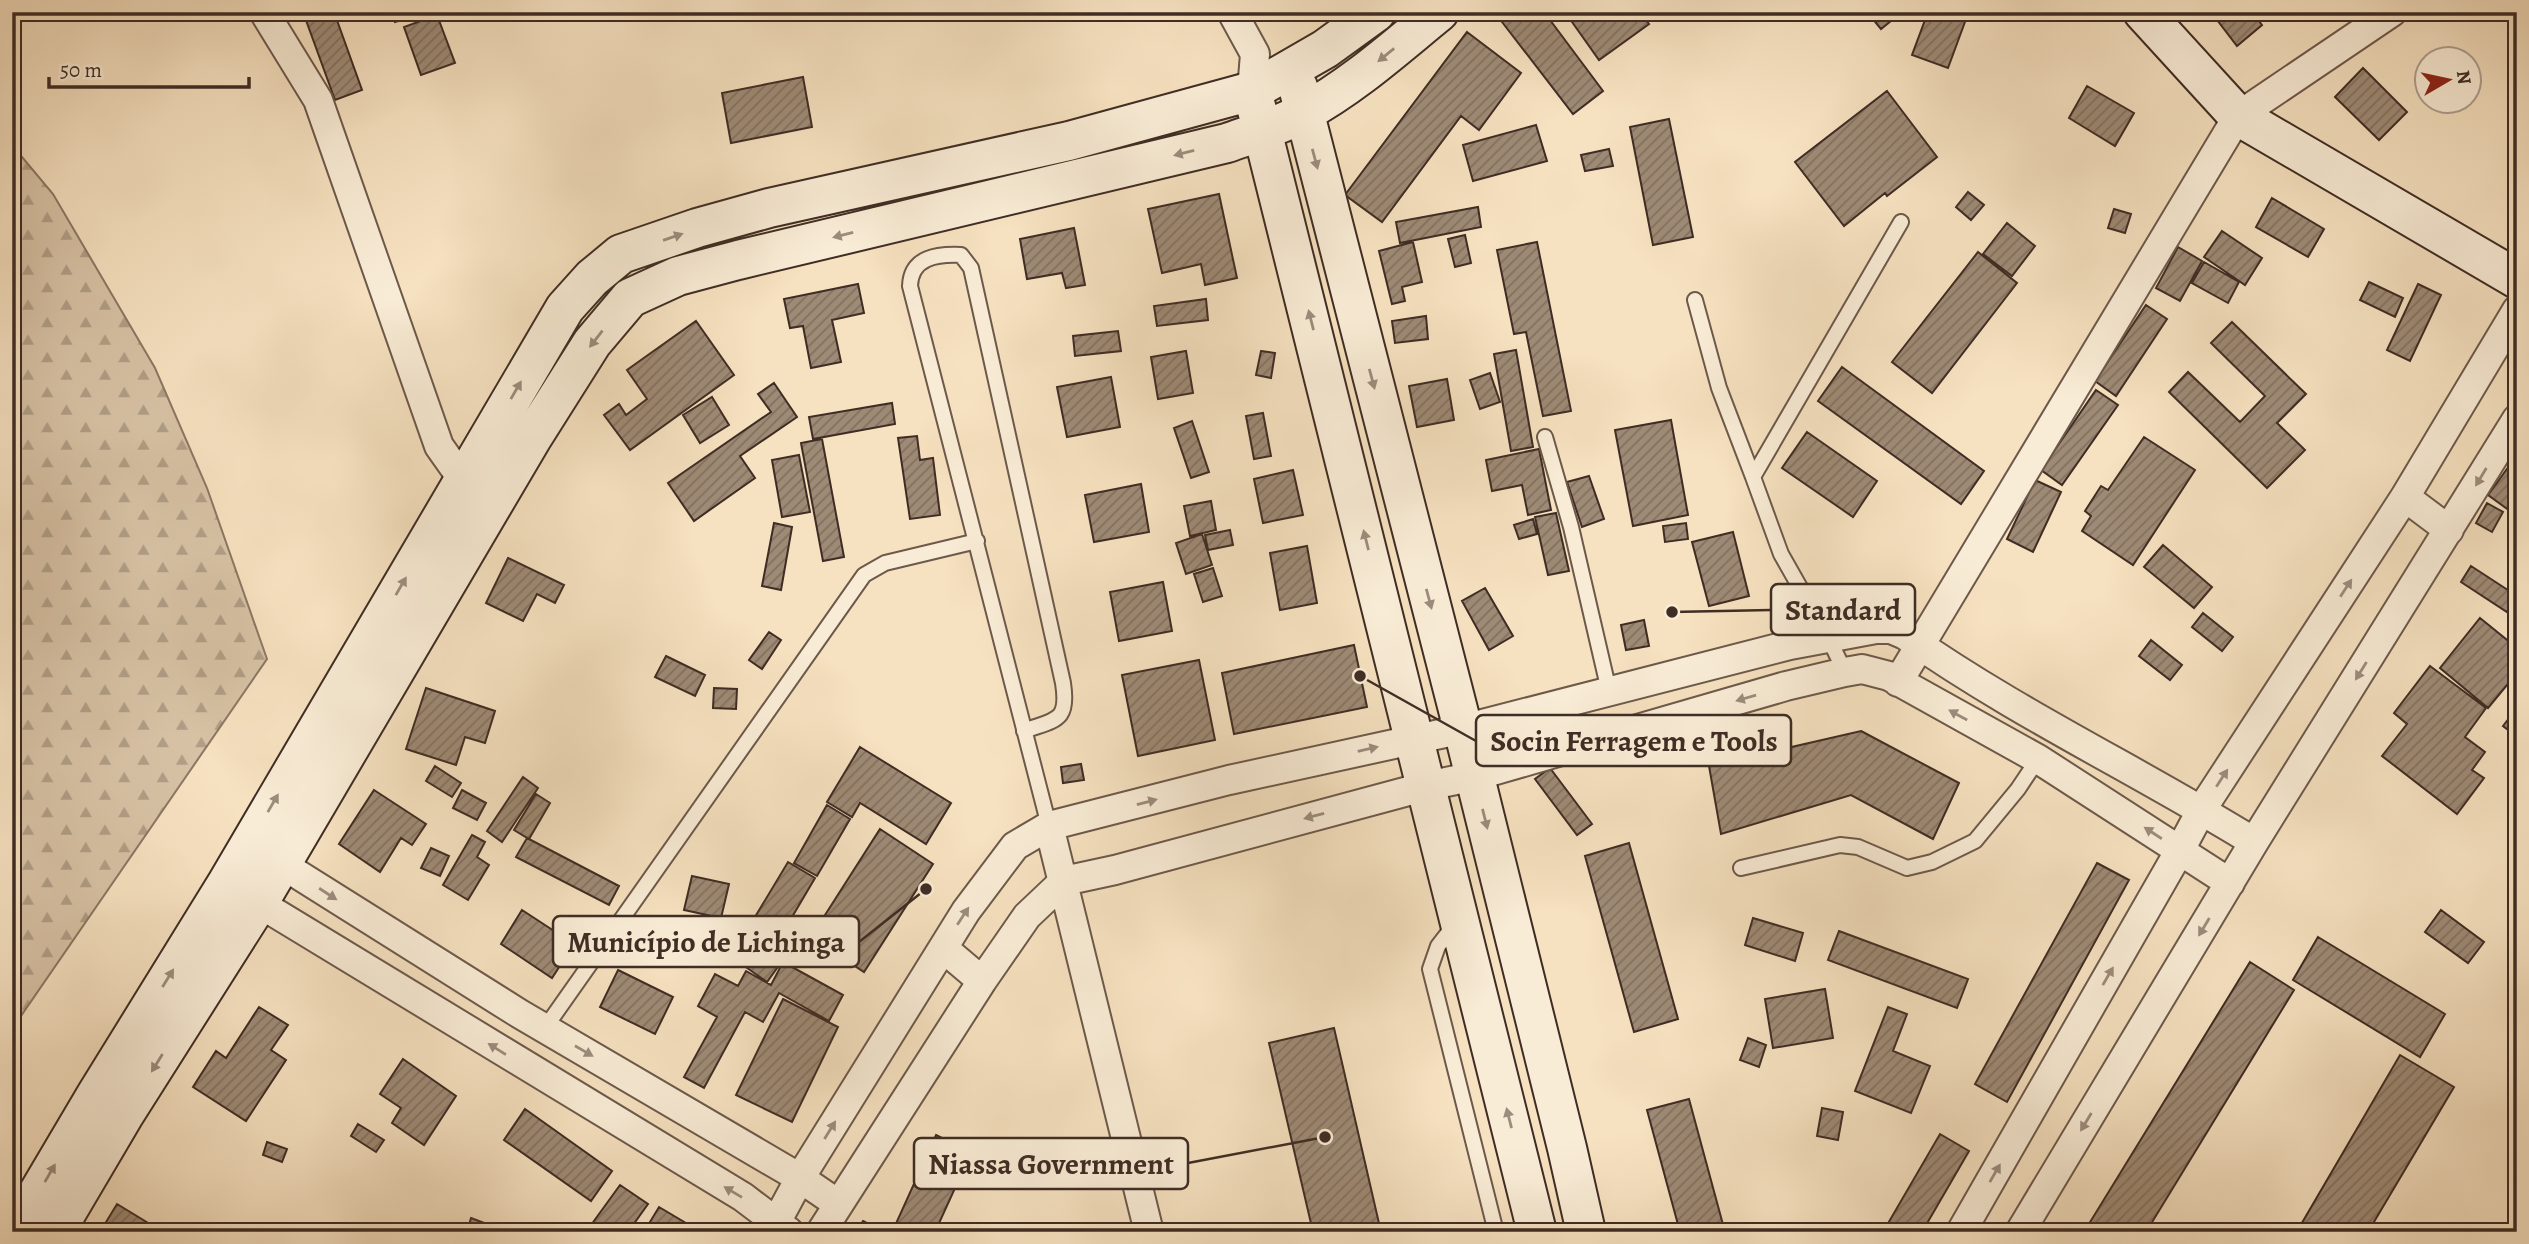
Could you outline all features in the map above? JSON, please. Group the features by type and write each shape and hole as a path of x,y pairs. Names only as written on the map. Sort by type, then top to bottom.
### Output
{"main road":[{"path":"15,1232 110,1105 243,893 265,854 377,626 565,308 592,278 621,254 698,228 769,208 1069,141 1253,72 1294,68 1376,12"},
{"path":"265,854 408,649 592,343 630,298 678,276 1227,143 1264,130 1303,113 1378,62 1439,12"},
{"path":"2143,12 2238,116 2517,279"},
{"path":"1294,68 1303,113 1475,776 1586,1232"},
{"path":"1253,72 1264,130 1537,1232"},
{"path":"964,165 974,204"},
{"path":"891,181 902,221"},
{"path":"592,278 630,298"},
{"path":"377,626 408,649"},
{"path":"1484,1016 1531,1003"},
{"path":"55,1232 110,1105"},
{"path":"1519,1158 1567,1148"}],"street":[{"path":"264,12 318,100 439,446 463,480 496,500"},
{"path":"1232,12 1253,72"},
{"path":"1898,682 2238,116 2392,12"},
{"path":"1961,1232 2202,809 2405,497 2517,310"},
{"path":"2020,1232 2255,842 2517,419"},
{"path":"2405,497 2449,530"},
{"path":"243,893 743,1197 779,1229 800,1178 966,911 1015,846 1049,827 1229,780 1463,729 1828,637 1891,629 1905,635 1986,688 2202,809 2255,842"},
{"path":"821,1232 982,981 1027,916 1064,881 1115,870 1427,786 1475,776 1786,686 1862,669 1875,671 2038,759 2230,883"},
{"path":"1049,827 1149,1232"},
{"path":"265,854 364,918 800,1178 838,1204"},
{"path":"943,948 982,981"},
{"path":"524,1066 545,1028"}],"lane":[{"path":"1753,477 1901,222"},
{"path":"1024,731 1059,718 1064,712 1063,683 971,268 961,255 940,254 917,265 910,275 910,286 976,541 1024,731 1049,827"},
{"path":"1695,300 1719,388 1781,554 1845,672"},
{"path":"1545,437 1574,539 1609,691"},
{"path":"545,1028 864,575 885,563 976,541"},
{"path":"1741,868 1840,845 1858,847 1907,868 1932,862 1975,841 2018,789 2038,759"},
{"path":"1460,917 1438,946 1430,969 1496,1232"}],"green space":[{"path":"12,145 53,194 155,368 207,488 267,659 12,1029"}],"building":[{"path":"303,12 334,12 362,90 335,100"},
{"path":"392,12 425,12 425,13 395,22"},
{"path":"1507,12 1544,12 1603,91 1573,114 1499,18"},
{"path":"1565,12 1640,12 1649,24 1599,60"},
{"path":"1867,12 1902,12 1881,29"},
{"path":"1928,12 1948,12 1966,19 1948,68 1912,55"},
{"path":"2211,12 2252,12 2262,25 2237,46"},
{"path":"437,15 455,63 421,75 404,27"},
{"path":"1467,32 1521,73 1479,130 1461,116 1382,222 1345,195"},
{"path":"2363,68 2407,112 2379,140 2335,97"},
{"path":"803,77 812,127 731,143 722,93"},
{"path":"2087,86 2134,113 2115,146 2069,118"},
{"path":"1887,91 1937,157 1844,226 1795,162"},
{"path":"1669,119 1693,237 1653,245 1630,127"},
{"path":"1536,125 1547,161 1473,181 1463,145"},
{"path":"1609,149 1613,166 1585,171 1581,155"},
{"path":"1968,192 1984,205 1971,220 1956,207"},
{"path":"1219,194 1237,278 1205,285 1201,264 1162,273 1148,209"},
{"path":"2272,198 2324,229 2308,257 2256,227"},
{"path":"1478,207 1481,227 1400,243 1396,222"},
{"path":"2114,209 2131,214 2125,233 2108,228"},
{"path":"2007,223 2035,246 2012,276 1983,254"},
{"path":"1074,228 1085,285 1066,288 1062,273 1027,279 1020,239"},
{"path":"2222,231 2262,258 2245,285 2204,257"},
{"path":"1465,235 1471,263 1455,267 1448,239"},
{"path":"1413,242 1422,282 1402,287 1405,301 1392,304 1379,251"},
{"path":"1537,242 1571,411 1543,416 1526,332 1514,334 1497,250"},
{"path":"2178,247 2202,261 2180,301 2156,288"},
{"path":"1978,252 2017,283 1932,393 1892,362"},
{"path":"2204,262 2239,282 2228,303 2192,283"},
{"path":"2369,282 2403,298 2395,317 2360,300"},
{"path":"858,284 864,313 832,320 841,362 811,368 803,326 790,328 784,299"},
{"path":"2418,284 2441,295 2410,361 2387,350"},
{"path":"1206,299 1208,320 1157,326 1154,306"},
{"path":"2146,305 2167,319 2116,396 2095,381"},
{"path":"1426,316 1428,339 1395,343 1392,321"},
{"path":"696,321 734,375 630,450 604,415 619,404 626,415 647,399 627,370"},
{"path":"2232,322 2306,394 2277,423 2305,450 2267,488 2169,392 2188,372 2240,422 2265,396 2211,343"},
{"path":"1118,331 1121,351 1075,356 1073,336"},
{"path":"1516,350 1533,447 1511,451 1494,354"},
{"path":"1186,351 1193,393 1158,399 1151,357"},
{"path":"1261,351 1275,353 1271,378 1256,375"},
{"path":"1842,367 1984,471 1961,504 1818,401"},
{"path":"1490,373 1500,402 1480,409 1470,380"},
{"path":"1111,377 1120,427 1067,437 1057,387"},
{"path":"1447,379 1454,420 1417,427 1409,386"},
{"path":"774,383 797,417 740,456 755,478 694,521 668,483 771,412 758,394"},
{"path":"2096,390 2118,405 2062,485 2041,470"},
{"path":"712,397 729,425 700,443 683,415"},
{"path":"892,403 895,424 813,439 809,417"},
{"path":"1263,413 1271,456 1254,459 1246,416"},
{"path":"1671,420 1688,515 1633,526 1615,430"},
{"path":"1192,421 1209,472 1191,478 1174,428"},
{"path":"1807,432 1877,481 1853,517 1782,468"},
{"path":"917,436 920,460 933,458 940,515 910,519 898,438"},
{"path":"2144,437 2195,470 2133,565 2082,531 2091,516 2085,511 2101,486 2108,490"},
{"path":"822,439 844,557 823,561 801,443"},
{"path":"1539,449 1551,510 1528,515 1522,485 1492,491 1486,460"},
{"path":"799,455 810,512 782,517 772,460"},
{"path":"2512,462 2517,465 2517,502 2510,511 2488,495"},
{"path":"1293,470 1303,515 1263,523 1254,479"},
{"path":"1589,476 1604,519 1582,527 1567,482"},
{"path":"2035,480 2061,492 2033,552 2007,539"},
{"path":"1141,484 1149,532 1094,542 1085,495"},
{"path":"1211,501 1216,530 1190,536 1184,506"},
{"path":"2487,503 2503,512 2492,532 2476,523"},
{"path":"1556,513 1569,571 1548,575 1535,517"},
{"path":"1533,519 1537,534 1519,539 1514,525"},
{"path":"774,523 792,527 781,590 762,586"},
{"path":"1686,523 1688,539 1665,542 1663,526"},
{"path":"1230,530 1233,545 1208,550 1205,535"},
{"path":"1733,532 1749,596 1709,606 1692,542"},
{"path":"1202,534 1212,565 1186,574 1176,543"},
{"path":"2163,545 2212,587 2194,608 2144,567"},
{"path":"1307,546 1317,603 1280,610 1270,553"},
{"path":"508,558 564,585 555,603 537,594 523,621 486,603"},
{"path":"2471,566 2517,596 2507,612 2461,582"},
{"path":"1213,568 1222,596 1203,602 1194,574"},
{"path":"1163,582 1172,631 1119,641 1110,592"},
{"path":"1485,588 1513,636 1489,650 1462,601"},
{"path":"2203,613 2233,637 2222,651 2192,627"},
{"path":"2480,618 2517,648 2517,673 2488,708 2440,668"},
{"path":"1644,620 1649,646 1626,650 1621,625"},
{"path":"769,632 781,640 762,669 749,660"},
{"path":"2151,640 2182,665 2170,680 2139,656"},
{"path":"1354,645 1367,707 1234,734 1222,673"},
{"path":"666,656 705,675 695,696 655,677"},
{"path":"1199,660 1215,740 1138,756 1122,675"},
{"path":"2430,666 2486,708 2465,737 2485,752 2472,770 2484,778 2457,814 2382,756 2407,724 2394,713"},
{"path":"426,688 495,711 485,743 465,737 456,765 406,749"},
{"path":"714,688 737,689 736,709 713,708"},
{"path":"2517,708 2517,737 2503,726"},
{"path":"1861,731 1959,783 1933,839 1851,795 1721,834 1709,766"},
{"path":"860,747 951,803 926,844 860,803 852,817 827,802"},
{"path":"1081,764 1084,780 1063,783 1061,767"},
{"path":"435,766 461,783 452,797 426,781"},
{"path":"1550,768 1592,824 1577,835 1535,779"},
{"path":"523,777 538,788 502,842 487,831"},
{"path":"374,790 426,824 412,845 401,838 380,872 339,844"},
{"path":"462,790 486,803 477,820 453,808"},
{"path":"536,794 550,803 529,839 514,830"},
{"path":"827,805 850,819 817,876 794,863"},
{"path":"880,829 933,864 864,972 811,937"},
{"path":"472,835 485,842 477,857 489,865 468,900 443,885"},
{"path":"527,838 619,886 609,905 516,857"},
{"path":"1629,843 1678,1019 1634,1032 1585,856"},
{"path":"431,848 449,856 440,876 421,868"},
{"path":"788,862 815,878 779,939 752,922"},
{"path":"2097,863 2129,880 2007,1102 1975,1084"},
{"path":"692,876 729,884 721,918 684,910"},
{"path":"522,910 574,944 552,978 501,944"},
{"path":"2441,910 2484,942 2468,963 2425,932"},
{"path":"1753,918 1803,933 1795,961 1745,945"},
{"path":"756,925 790,950 767,982 733,958"},
{"path":"1839,931 1968,979 1957,1008 1828,960"},
{"path":"2318,937 2445,1014 2420,1057 2293,980"},
{"path":"783,962 843,995 829,1021 779,993 763,1022 745,1012 704,1088 684,1077 717,1017 698,1006 715,974 738,986 746,971 771,985"},
{"path":"2250,962 2294,990 2146,1232 2084,1232"},
{"path":"618,970 673,997 655,1034 600,1007"},
{"path":"1825,989 1833,1038 1773,1048 1765,999"},
{"path":"783,999 838,1027 792,1122 736,1095"},
{"path":"259,1007 288,1025 271,1050 286,1060 246,1121 193,1087 216,1051 226,1058"},
{"path":"1888,1007 1907,1014 1893,1051 1930,1066 1911,1113 1855,1091"},
{"path":"1334,1028 1381,1232 1313,1232 1269,1043"},
{"path":"1748,1038 1766,1045 1759,1067 1740,1060"},
{"path":"2400,1055 2454,1087 2368,1232 2306,1232 2299,1228"},
{"path":"403,1059 456,1096 424,1145 392,1123 401,1108 380,1094"},
{"path":"1689,1099 1725,1232 1680,1232 1647,1110"},
{"path":"1822,1108 1843,1112 1838,1140 1817,1136"},
{"path":"525,1109 612,1171 591,1201 504,1140"},
{"path":"358,1124 384,1140 376,1152 351,1136"},
{"path":"1940,1134 1969,1151 1922,1232 1883,1232"},
{"path":"936,1135 960,1147 955,1159 966,1164 935,1232 902,1232 894,1228"},
{"path":"267,1142 287,1149 282,1162 263,1155"},
{"path":"620,1185 648,1204 628,1232 586,1232"},
{"path":"117,1204 163,1232 100,1232"},
{"path":"659,1207 701,1232 644,1232"},
{"path":"471,1218 495,1227 493,1232 467,1232"},
{"path":"863,1221 883,1232 856,1232"}],"place":[{"name":"Standard","path":"1672,612"},
{"name":"Socin Ferragem e Tools","path":"1360,676"},
{"name":"Município de Lichinga","path":"926,889"},
{"name":"Niassa Government","path":"1325,1137"}]}
